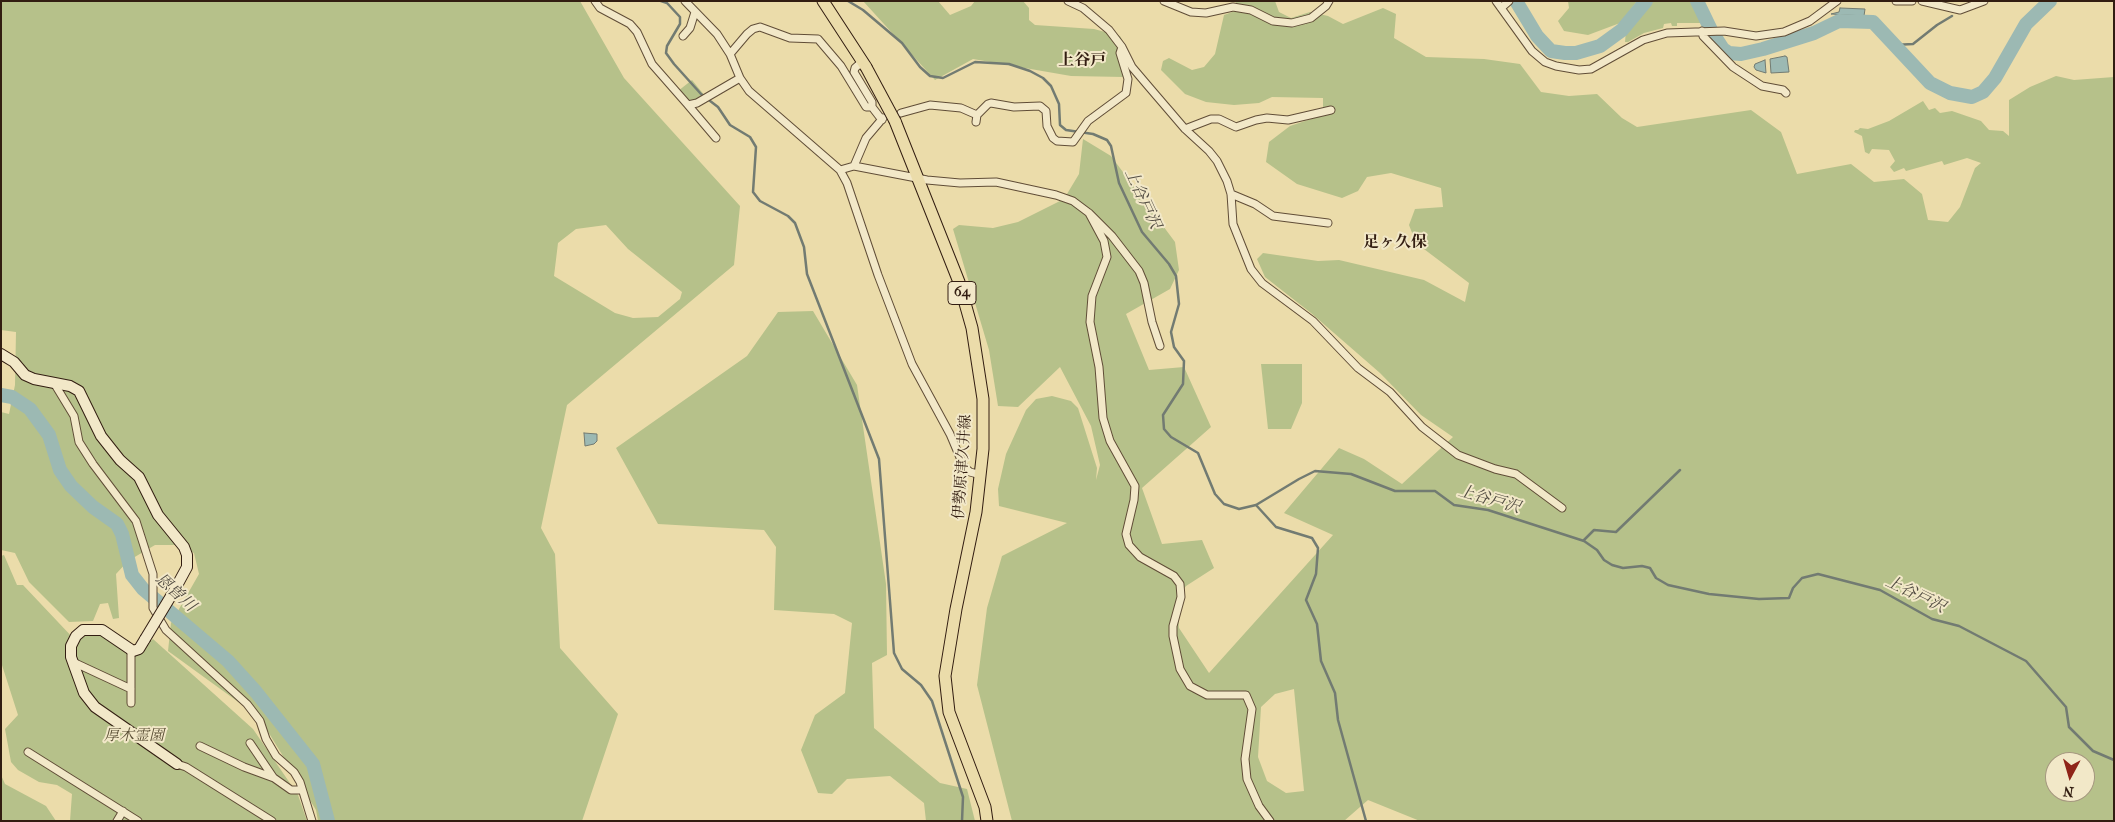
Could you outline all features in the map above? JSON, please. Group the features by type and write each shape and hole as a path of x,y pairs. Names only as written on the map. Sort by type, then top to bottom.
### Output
{"main road":[{"name":"64","path":"823,1 862,61 890,118"},
{"name":"伊勢原津久井線","path":"890,118 918,177 959,282 972,328 983,399 981,475 976,512 956,609 945,676 949,712 985,807 987,821"}],"street":[{"path":"595,1 600,8 630,24 652,64 716,138"},
{"path":"685,1 717,34 730,54 740,78 749,91 840,170 847,183 878,275 912,364 950,434 964,467 970,472 981,475"},
{"path":"1068,1 1083,8 1110,30 1132,66 1185,129 1209,150 1217,161 1231,194 1233,224 1251,269 1262,283 1313,321 1358,368 1390,392 1422,427 1458,455 1495,469 1516,474 1562,508"},
{"path":"1164,1 1191,12 1206,13 1233,8 1251,10 1273,21 1292,23 1311,18 1330,1"},
{"path":"1509,1 1499,4 1532,51 1545,62 1569,69 1592,69 1643,40 1676,32 1724,31 1756,36 1784,32 1810,21 1837,1"},
{"path":"1896,1 1912,1"},
{"path":"1922,1 1960,10 1984,1"},
{"path":"683,36 690,28 694,12"},
{"path":"730,54 748,34 760,27 790,38 818,39 841,66 866,107 872,107"},
{"path":"1703,31 1703,36 1733,67 1762,86 1783,90 1786,93"},
{"path":"854,166 866,138 890,118 930,104 961,108 976,118 988,104 992,103 1014,107 1040,106 1046,111 1047,126 1053,138 1057,141 1073,142 1088,121 1126,93 1128,79 1120,53 1122,47"},
{"path":"862,61 855,68 854,72 872,107 890,118"},
{"path":"688,106 697,103 740,78"},
{"path":"1185,129 1211,119 1219,119 1236,127 1256,120 1268,118 1288,120 1331,110"},
{"path":"840,170 854,166 960,183 986,182 1005,184 1073,201 1089,213 1112,236 1139,271 1144,283 1152,322 1160,346"},
{"path":"1231,194 1254,204 1273,216 1328,223"},
{"path":"1089,213 1104,241 1108,256 1092,296 1090,322 1100,366 1103,418 1110,441 1134,486 1134,500 1126,534 1129,545 1140,557 1174,576 1180,584 1181,597 1173,626 1173,636 1180,670 1190,686 1207,695 1246,695 1252,709 1245,759 1247,779 1259,806 1270,821"},
{"path":"1,354 14,362 25,375 70,386 79,391 101,436 120,460 139,478 158,515 184,546 187,555 187,567 138,649 131,650 102,630 82,630 76,636 71,646 73,662 84,693 95,707 177,764 186,767 272,821"},
{"path":"54,383 74,416 79,442 92,464 136,521 153,574 153,608 166,630 247,704 260,721 266,739 276,756 294,772 300,782 312,821"},
{"path":"131,650 131,703"},
{"path":"73,662 131,689"},
{"path":"250,742 273,777"},
{"path":"200,746 273,777 291,790 301,790"},
{"path":"28,752 138,821"},
{"path":"117,821 123,811"}],"green space":[{"path":"1,1 580,1 624,78 740,206 734,265 567,405 541,528 555,554 560,648 618,714 582,821 318,821 316,810 259,717 168,651 171,623 199,574 194,553 179,545 155,545 128,561 116,574 119,618 113,619 108,603 100,604 93,621 69,622 29,582 15,553 1,550 1,412 9,414 15,385 16,332 1,330","holes":["606,225 628,249 682,292 680,299 658,317 633,318 615,313 554,276 558,243 576,229"]},
{"path":"863,1 938,1 950,15 971,6 975,1 1023,1 1029,8 1029,20 1035,25 1094,29 1120,36 1133,62 1124,77 1071,76 973,59 935,80"},
{"path":"1236,1 1275,1 1279,12 1291,18 1310,12 1328,16 1343,24 1383,8 1396,14 1394,38 1426,57 1484,59 1520,64 1541,92 1569,96 1597,94 1622,118 1637,127 1751,110 1781,132 1797,174 1851,164 1874,182 1904,179 1922,194 1928,220 1948,222 1960,207 1975,168 1981,163 1967,158 1944,165 1942,161 1906,171 1904,168 1894,172 1890,167 1895,161 1889,150 1872,149 1869,154 1865,152 1862,136 1854,132 1855,130 1860,128 1868,129 1889,121 1923,101 1929,110 1935,108 1940,113 1952,111 1981,121 1989,130 2003,131 2009,136 2009,100 2030,87 2056,76 2074,80 2114,77 2114,821 1420,821 1368,800 1344,821 1012,821 977,685 987,608 1002,556 1067,523 999,506 998,489 1006,454 1026,410 1036,399 1052,396 1071,401 1078,408 1097,468 1096,480 1100,465 1091,426 1060,367 1018,407 998,406 989,350 953,229 959,225 993,228 1018,222 1064,199 1079,174 1083,139 1111,156 1175,242 1179,270 1170,289 1126,314 1149,370 1184,367 1211,427 1142,488 1162,544 1202,540 1214,568 1186,586 1177,598 1179,628 1209,673 1333,535 1284,513 1339,448 1364,459 1402,484 1453,437 1421,415 1380,373 1311,313 1265,277 1257,259 1263,253 1318,261 1339,260 1424,280 1465,302 1469,283 1416,243 1409,225 1415,209 1443,207 1441,188 1391,173 1367,177 1358,191 1342,198 1297,184 1266,162 1269,142 1290,126 1323,115 1323,98 1272,97 1259,103 1234,105 1206,102 1185,94 1161,70 1163,61 1169,58 1192,70 1204,67 1215,54 1224,15 1235,11","holes":["1294,689 1304,791 1286,793 1267,781 1258,757 1261,707 1275,694"]},
{"path":"1568,1 1637,1 1620,23 1588,35 1564,31 1558,21 1569,8"},
{"path":"1649,1 1695,1 1703,23 1677,23 1677,26 1672,26 1671,23 1664,24 1663,28 1644,33 1625,42 1626,30 1643,13"},
{"path":"692,80 705,96 691,104 678,91"},
{"path":"813,311 857,385 886,584 887,655 872,663 874,728 940,783 967,789 975,821 926,821 924,803 890,776 847,779 832,794 818,793 801,750 815,715 845,693 852,623 834,614 774,610 776,547 764,530 658,524 616,448 747,356 778,312"},
{"path":"1261,364 1302,364 1302,403 1291,429 1268,429"},
{"name":"厚木霊園","path":"4,555 17,585 23,585 75,640 84,632 99,630 139,651 153,639 253,729 298,795 307,821 70,821 72,794 57,785 39,782 18,770 11,762 5,729 18,715 1,662 1,556"},
{"path":"1,775 5,784 46,806 56,821 1,821"}],"water":[{"path":"1840,8 1865,9 1864,16 1831,14 1839,12"},
{"path":"1787,57 1789,72 1771,73 1770,59"},
{"path":"1765,60 1766,73 1756,70 1755,64"},
{"path":"584,433 597,434 597,441 594,444 585,446"}],"waterway":[{"path":"661,1 667,3 680,17 680,24 667,46 666,53 701,94 718,107 730,125 750,137 756,147 753,192 760,201 788,216 795,223 804,247 807,274 879,459 894,653 902,669 921,685 932,701 963,797 962,821"},
{"name":"上谷戸沢","path":"848,1 863,10 902,43 920,67 930,76 943,78 975,62 1009,64 1030,71 1043,78 1051,86 1059,104 1060,125 1066,130 1093,134 1107,140 1111,146 1119,183 1142,232 1169,264 1176,276 1179,304 1171,332 1174,347 1184,361 1183,384 1163,415 1164,429 1171,437 1198,453 1215,494 1224,504 1239,509 1256,505 1315,471 1351,474 1395,491 1435,491 1454,505 1488,510 1584,541 1597,550 1604,560 1612,565 1623,568 1642,566 1650,568 1656,578 1668,585 1709,594 1759,599 1789,598 1793,588 1802,578 1818,574 1880,590 1932,619 1959,626 2026,661 2066,707 2069,727 2093,751 2114,760"},
{"path":"1516,1 1537,36 1551,51 1565,53 1576,53 1600,46 1622,30 1646,1"},
{"path":"1697,1 1712,32 1723,49 1729,53 1741,54 1763,49 1814,33 1839,21 1873,22 1930,83 1950,93 1972,97 1983,92 1995,78 2026,24 2050,1"},
{"path":"1894,45 1913,44 1952,16"},
{"name":"恩曽川","path":"1,395 12,397 30,409 49,435 60,470 71,486 93,507 117,524 122,534 132,575 143,589 228,661 256,692 313,764 328,821"},
{"path":"1584,540 1594,530 1616,532 1680,470"},
{"path":"1256,505 1276,527 1312,538 1318,548 1316,574 1306,600 1317,624 1321,661 1335,693 1338,720 1366,821"}],"district":[{"name":"上谷戸","path":"1082,61"},
{"name":"足ヶ久保","path":"1395,243"}]}
